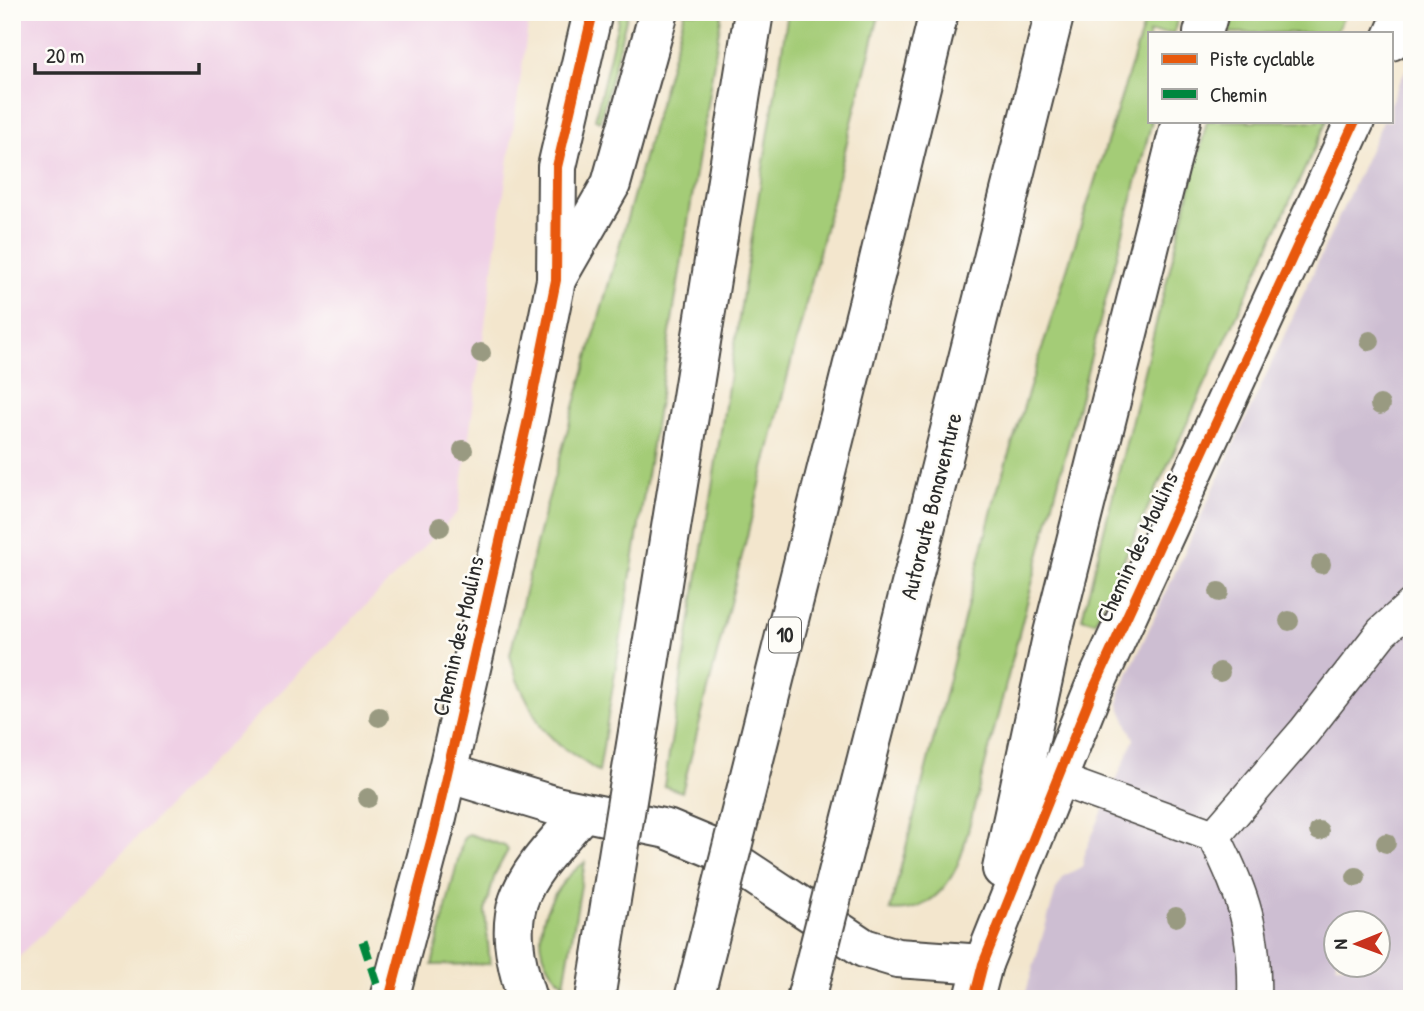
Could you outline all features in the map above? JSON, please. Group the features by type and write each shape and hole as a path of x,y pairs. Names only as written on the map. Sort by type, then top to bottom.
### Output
{"main road":[{"path":"555,281 557,167 593,12"},
{"path":"555,281 611,184 659,12"},
{"path":"595,999 754,12"},
{"name":"10","path":"694,999 939,12"},
{"name":"Autoroute Bonaventure","path":"806,999 1055,12"},
{"path":"1203,32 1209,12"},
{"path":"1392,39 1404,12"},
{"path":"447,773 582,813 667,830 715,849 864,948 978,981 1040,772 1052,637 1181,122"},
{"name":"Chemin des Moulins","path":"1040,772 1093,690 1355,122"},
{"name":"Chemin des Moulins","path":"389,999 447,773 509,508 555,281"},
{"path":"527,999 512,938 514,908 529,875 582,813"}],"lane":[{"path":"1214,836 1304,732 1381,632 1412,605"},
{"path":"1040,772 1214,836 1238,883 1252,933 1254,999"}],"shaded area":[{"path":"12,12 530,12 458,512 12,964"},
{"path":"1412,55 1412,999 1024,999 1056,890 1064,876 1083,866 1084,854 1134,739 1119,705 1120,692 1383,122 1392,122 1392,100"}],"green space":[{"path":"620,12 628,12 600,121 595,119"},
{"path":"685,12 722,12 599,772 559,745 541,727 517,680 510,655 540,528"},
{"path":"788,12 880,12 682,792 664,786"},
{"path":"1148,12 1179,12 1174,32 1148,32 1148,122 1152,122 963,850 946,885 928,902 904,910 890,910 995,498"},
{"path":"1235,12 1346,12 1336,32 1229,32"},
{"path":"1207,122 1327,122 1095,622 1082,618"},
{"path":"469,834 505,846 508,850 495,874 485,911 490,964 432,965 463,839"},
{"path":"585,862 564,984 551,969 543,953 543,920 559,888"}],"marked path":[{"path":"363,941 382,999"}],"cycle path":[{"path":"389,999 434,830 528,419 556,280 557,167 593,12"},
{"path":"974,999 983,964 1093,690 1355,122"}]}
